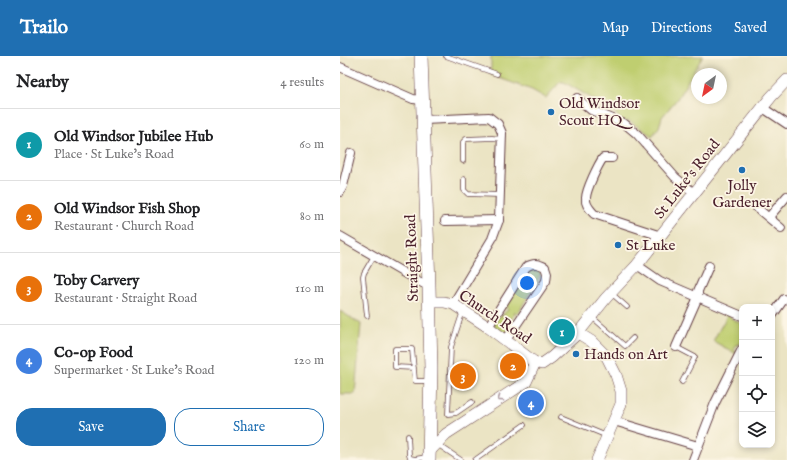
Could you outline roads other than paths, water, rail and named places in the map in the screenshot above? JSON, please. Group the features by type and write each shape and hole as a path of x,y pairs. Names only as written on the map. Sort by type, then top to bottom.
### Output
{"main road":[{"name":"Straight Road","path":"421,56 429,286 431,453"},
{"name":"St Luke's Road","path":"538,363 552,357 578,333 611,293 637,265 787,80"},
{"name":"Church Road","path":"429,302 444,302 453,304 538,363"},
{"path":"578,333 591,341 607,357 616,375 621,391 621,404 597,460"},
{"path":"431,453 446,434 526,382 533,367 538,363"}],"street":[{"path":"340,67 413,99 422,100"},
{"path":"577,98 592,110 625,124 637,134 675,177 694,193"},
{"path":"763,108 787,124"},
{"path":"424,120 489,117 498,124 502,133 499,220 492,238 453,304"},
{"path":"340,192 343,186 351,153"},
{"path":"612,158 603,158 598,165 586,198 587,206 594,214 660,236"},
{"path":"769,217 787,196"},
{"path":"757,208 781,228"},
{"path":"445,221 499,220"},
{"path":"340,236 422,284 429,286"},
{"path":"488,327 526,267 532,264 538,264 545,267 547,273 546,281 506,340"},
{"path":"637,265 660,281 739,315"},
{"path":"676,347 698,298 698,291 709,266"},
{"path":"775,312 784,300"},
{"path":"693,460 715,404 739,355"},
{"path":"614,421 698,446"}],"lane":[{"path":"446,56 498,74"},
{"path":"463,161 463,142 466,139 502,139"},
{"path":"464,179 464,190 468,194 501,195"},
{"path":"367,316 363,277 374,256"},
{"path":"611,293 627,307"},
{"path":"463,311 451,347 448,414 456,413 472,402"},
{"path":"591,317 625,346 633,338"},
{"path":"676,347 695,357 682,382"},
{"path":"414,368 396,367 394,349 412,349 414,368 415,381 430,382"},
{"path":"561,417 608,437"},
{"path":"475,460 524,425"},
{"path":"408,436 410,458 415,459 431,453 461,460"}],"place":[{"name":"Old Windsor Scout HQ","path":"551,112"},
{"name":"Jolly Gardener","path":"742,170"},
{"name":"St Luke","path":"618,245"},
{"name":"Old Windsor Jubilee Hub","path":"562,332"},
{"name":"Hands on Art","path":"576,354"},
{"name":"Old Windsor Fish Shop","path":"513,366"},
{"name":"Toby Carvery","path":"463,376"},
{"name":"Co-op Food","path":"531,403"}]}
